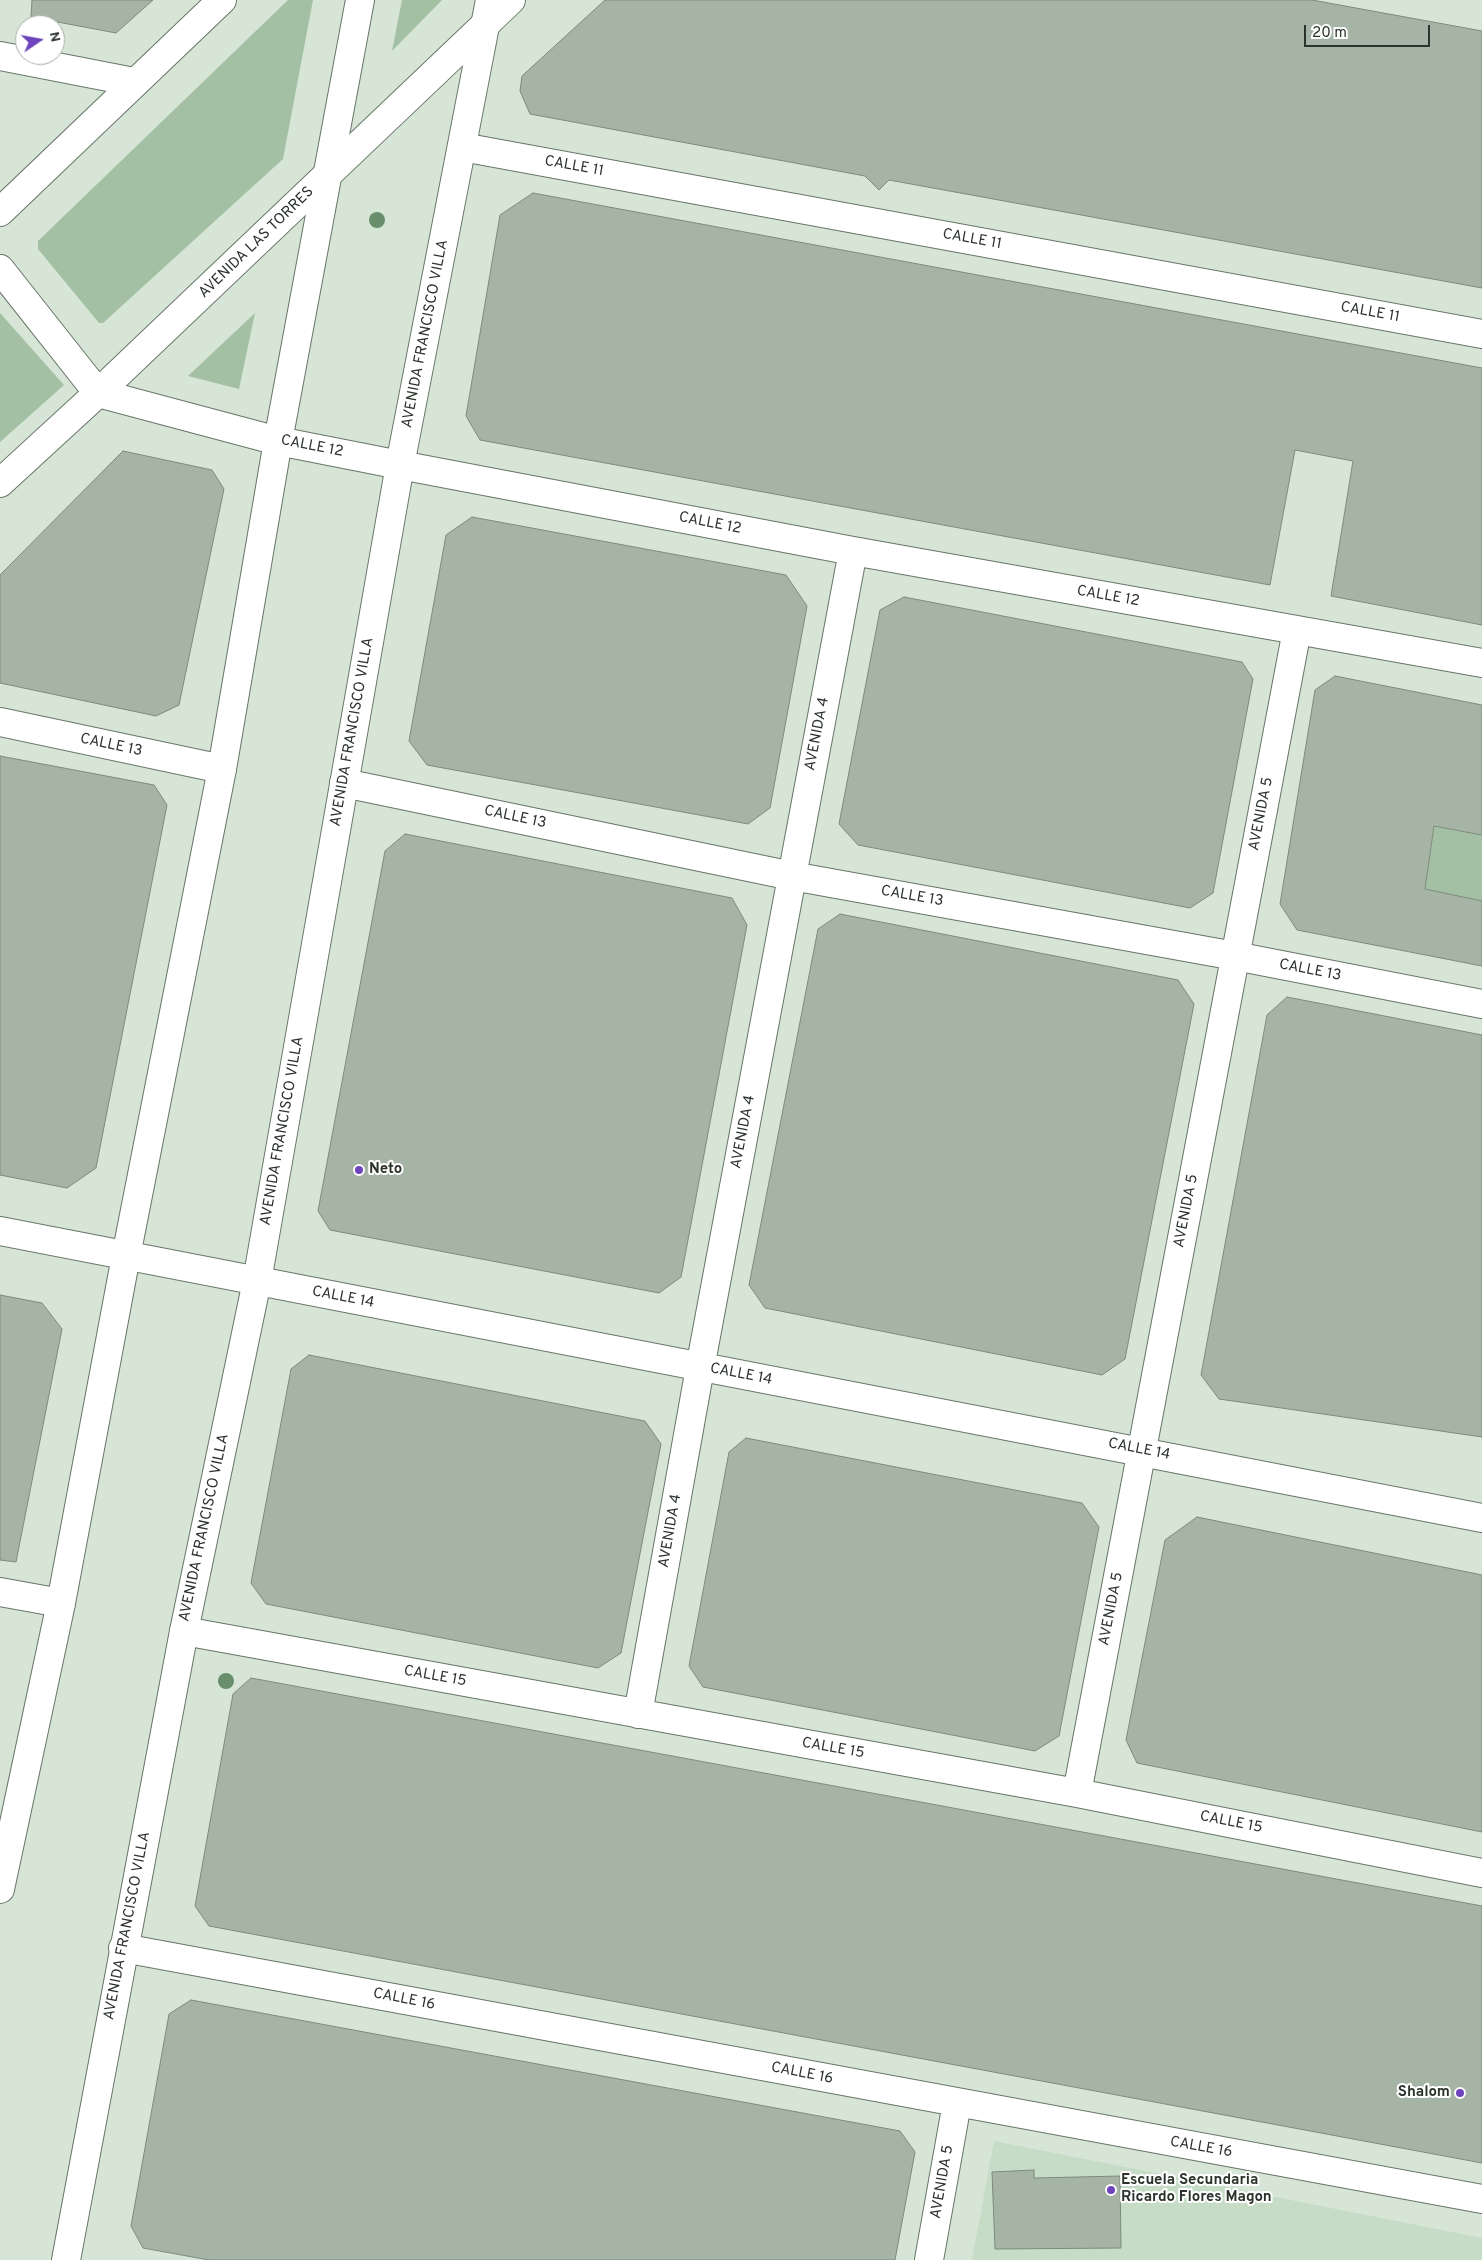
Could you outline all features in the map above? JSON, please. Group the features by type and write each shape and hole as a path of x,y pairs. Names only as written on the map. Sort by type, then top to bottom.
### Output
{"street":[{"path":"0,212 222,0"},
{"path":"0,1889 61,1603 126,1256 222,769 278,441 360,0"},
{"name":"AVENIDA LAS TORRES","path":"0,483 98,394 328,176 488,12 511,0"},
{"name":"AVENIDA FRANCISCO VILLA","path":"66,2260 184,1630 257,1281 400,465 488,12"},
{"path":"0,56 134,82"},
{"name":"CALLE 11","path":"462,147 1482,334"},
{"path":"0,269 98,394"},
{"name":"CALLE 12","path":"98,394 278,441 400,465 853,551 1482,663"},
{"name":"AVENIDA 4","path":"638,1714 700,1368 853,551"},
{"name":"AVENIDA 5","path":"1077,1793 1297,630"},
{"name":"CALLE 13","path":"0,722 222,769"},
{"name":"CALLE 13","path":"344,783 792,876 1235,956 1482,1004"},
{"name":"CALLE 14","path":"0,1231 700,1368 1142,1450 1482,1518"},
{"path":"0,1592 61,1603"},
{"name":"CALLE 15","path":"184,1630 1077,1793 1482,1873"},
{"name":"CALLE 16","path":"123,1948 1482,2199"},
{"name":"AVENIDA 5","path":"929,2260 957,2103"}],"shaded area":[{"path":"288,0 313,0 283,159 103,323 99,323 38,249 38,241"},
{"path":"402,0 442,0 392,51"},
{"path":"0,313 64,385 0,442"},
{"path":"255,313 239,389 188,376"},
{"path":"1434,826 1482,835 1482,901 1425,889"},
{"name":"Escuela Secundaria Ricardo Flores Magon","path":"994,2141 1482,2238 1482,2260 972,2260"}],"building":[{"path":"32,0 153,0 116,33 65,23 65,15 31,15"},
{"path":"605,0 1312,0 1482,31 1482,288 889,180 879,190 865,176 530,114 520,91 522,76"},
{"path":"533,193 1482,368 1482,625 1331,596 1353,461 1295,450 1270,585 480,440 466,416 500,215"},
{"path":"123,451 212,470 224,489 179,705 156,716 0,683 0,575"},
{"path":"472,517 786,575 807,606 770,808 748,824 427,765 409,741 446,535"},
{"path":"904,597 1242,662 1253,679 1213,893 1190,908 858,845 839,824 880,610"},
{"path":"1335,676 1482,705 1482,835 1434,826 1425,889 1482,901 1482,966 1297,930 1280,904 1315,690"},
{"path":"0,756 154,785 167,805 96,1168 67,1188 0,1175"},
{"path":"405,834 732,898 747,925 681,1277 659,1293 330,1230 318,1211 385,851"},
{"path":"840,914 1178,980 1194,1004 1125,1359 1102,1375 765,1308 749,1285 818,929"},
{"path":"1287,997 1482,1035 1482,1437 1219,1399 1201,1375 1267,1015"},
{"path":"0,1295 42,1303 62,1329 16,1562 0,1560"},
{"path":"309,1355 645,1421 661,1444 621,1653 598,1668 266,1604 251,1583 291,1369"},
{"path":"746,1438 1082,1503 1099,1527 1059,1736 1035,1751 703,1687 689,1666 729,1452"},
{"path":"1197,1517 1482,1575 1482,1832 1137,1763 1126,1740 1165,1540"},
{"path":"251,1678 1482,1906 1482,2163 209,1926 195,1906 233,1694"},
{"path":"191,2000 900,2131 915,2152 895,2260 209,2260 143,2248 131,2226 169,2014"},
{"path":"1034,2170 1034,2178 1120,2176 1121,2248 995,2249 992,2172"}],"place":[{"name":"Neto","path":"359,1170"},
{"name":"Shalom","path":"1460,2093"},
{"name":"Escuela Secundaria Ricardo Flores Magon","path":"1111,2190"}]}
